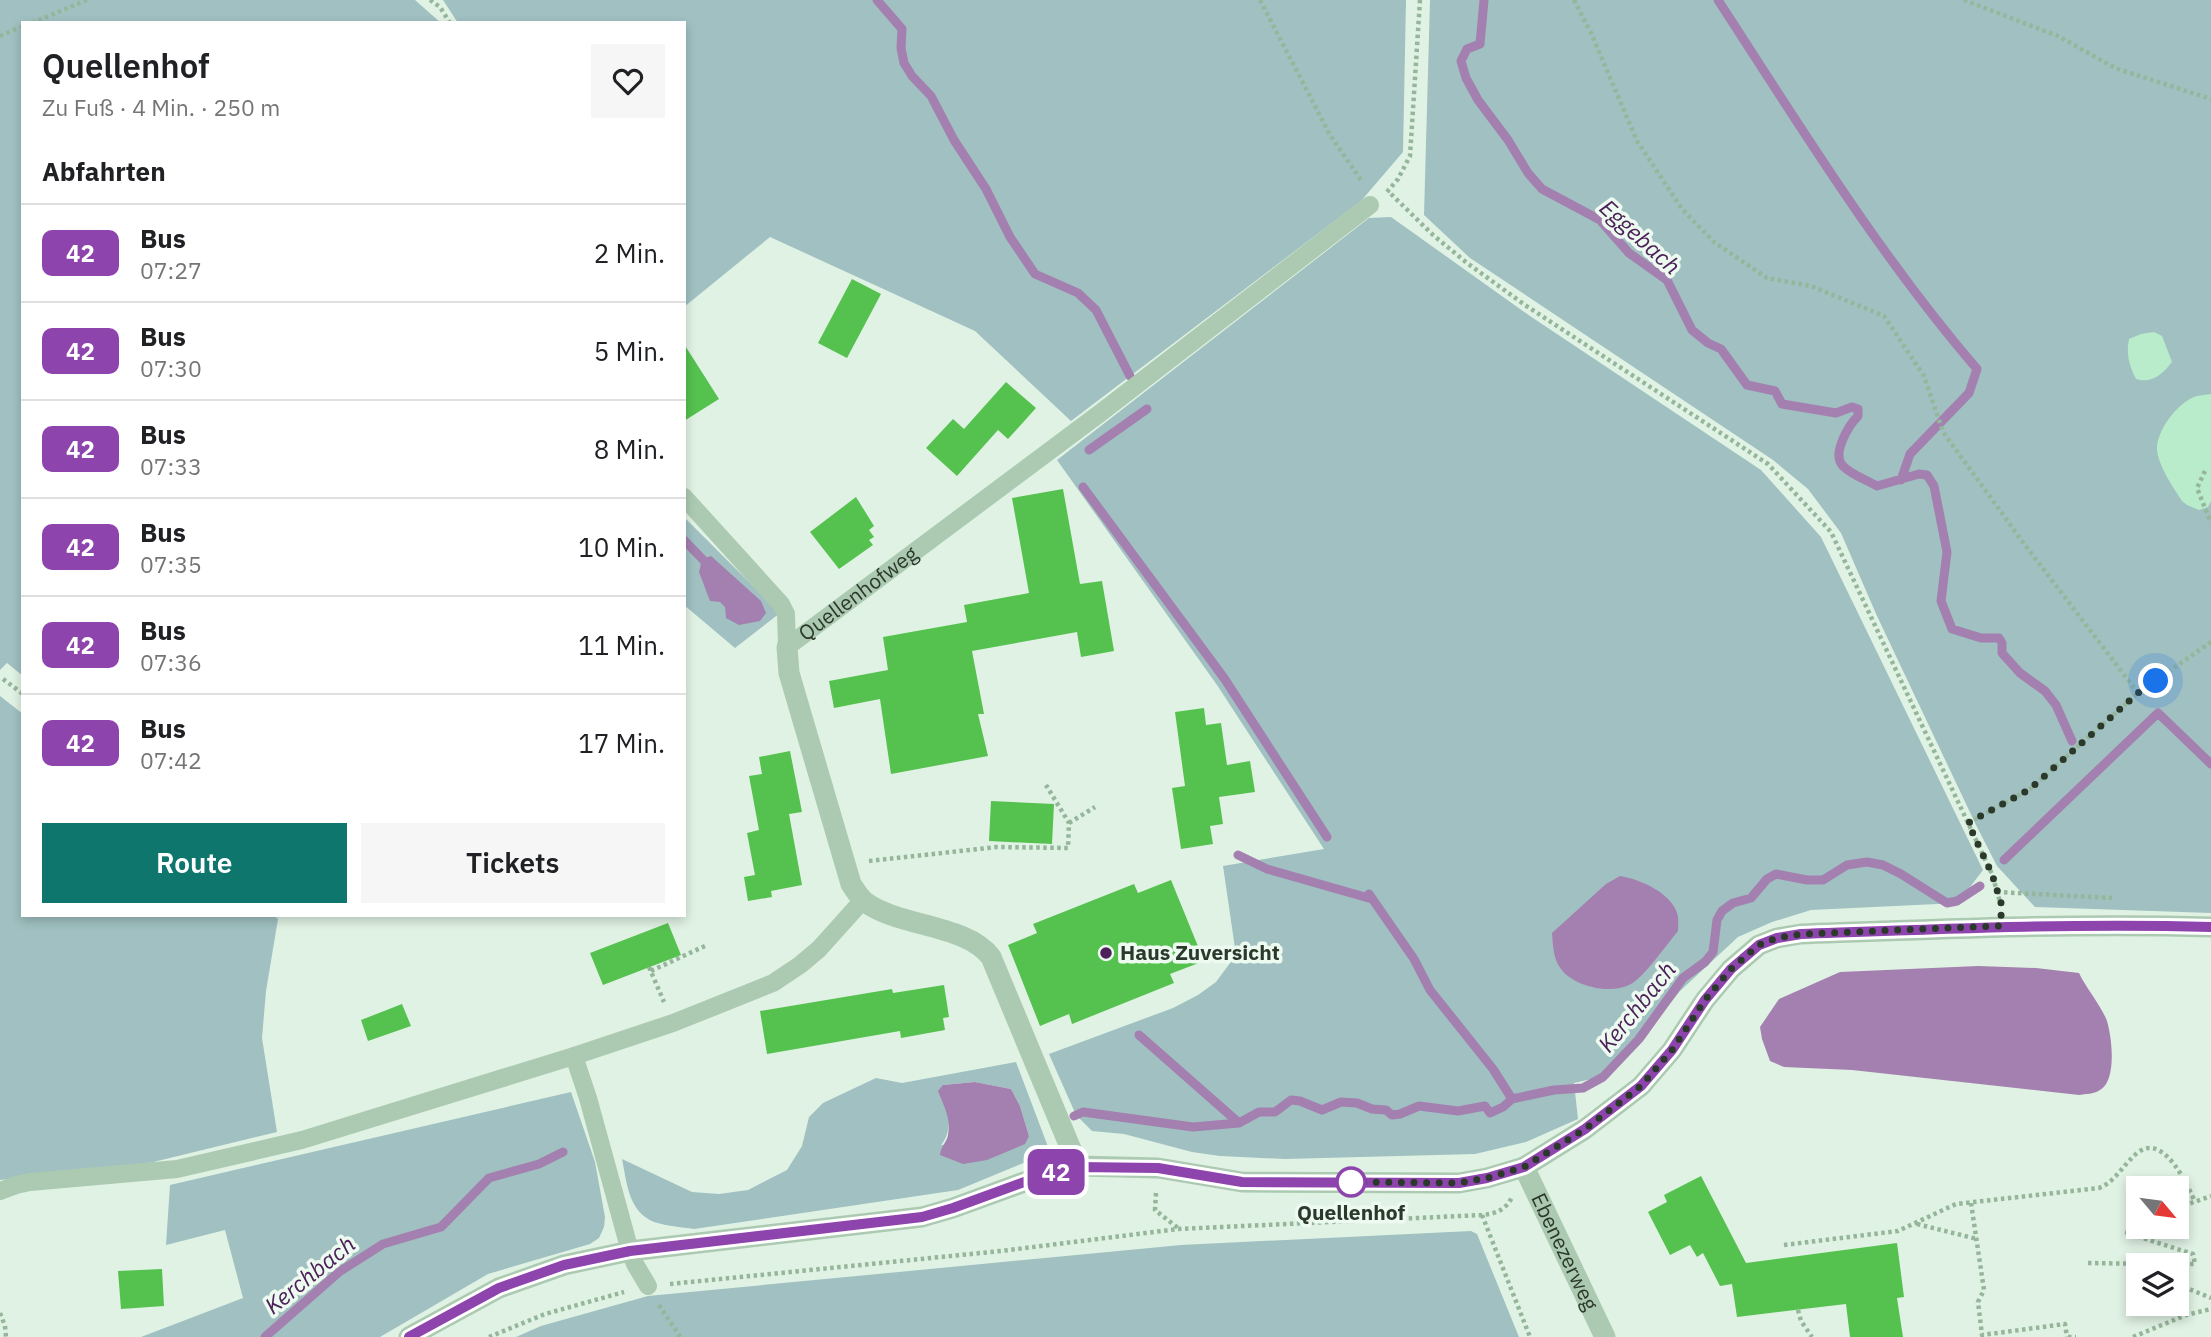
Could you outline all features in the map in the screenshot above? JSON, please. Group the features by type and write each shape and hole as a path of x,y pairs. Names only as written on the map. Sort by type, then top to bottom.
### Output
{"street":[{"name":"Quellenhofweg","path":"787,648 789,673 844,864 851,884 863,900"},
{"path":"863,900 894,915 969,939 986,950 1078,1167"},
{"path":"409,1337 499,1288 564,1265 630,1251 922,1217 1038,1177 1078,1167 1158,1168 1242,1182 1459,1183 1487,1178 1524,1167 1585,1129 1641,1086 1672,1050 1705,1000 1731,969 1759,945 1777,938 1801,934 2000,926 2211,927"},
{"name":"Ebenezerweg","path":"1524,1167 1594,1309 1605,1337"}],"lane":[{"name":"Quellenhofweg","path":"787,648 1099,414 1373,203"},
{"path":"686,499 781,604 786,614 787,648"},
{"path":"0,1191 30,1182 177,1169 302,1140 673,1023 773,983 819,948 863,900"},
{"path":"574,1056 589,1098 630,1251 648,1286"}],"path":[{"path":"37,21 87,0"},
{"path":"430,0 440,7 449,21"},
{"path":"1260,0 1330,135 1373,203 1398,179 1410,156 1420,0"},
{"path":"1574,0 1637,141 1682,209 1714,242 1767,278 1811,286 1884,316 1924,376 1943,432 2138,693"},
{"path":"1964,0 2059,36 2115,68 2211,99"},
{"path":"0,36 21,27"},
{"path":"1388,191 1433,235 1525,305 1768,464 1831,532 1992,874 2002,906 2000,926"},
{"path":"2204,471 2197,485 2211,523"},
{"path":"1968,823 2030,789 2138,693 2211,642"},
{"path":"3,678 21,692"},
{"path":"844,864 997,847 1068,848 1069,823 1046,785"},
{"path":"1069,823 1095,807"},
{"path":"1997,892 2118,898"},
{"path":"656,981 650,969 707,945"},
{"path":"1784,1245 1898,1231 1956,1204 2099,1188 2108,1184 2141,1151 2150,1148 2157,1149 2171,1160 2183,1175 2195,1202"},
{"path":"489,1337 545,1314 648,1286 1001,1251 1178,1229 1497,1213 1509,1203 1524,1167"},
{"path":"1158,1168 1154,1210 1178,1229"},
{"path":"2189,1204 2211,1196"},
{"path":"1971,1203 1984,1290 1978,1302 1982,1335 2065,1324 2068,1337 2076,1337"},
{"path":"1482,1215 1530,1337"},
{"path":"1915,1223 1977,1239"},
{"path":"2146,1239 2193,1254 2195,1264 2189,1264"},
{"path":"2088,1263 2126,1264"},
{"path":"648,1286 680,1337"},
{"path":"2189,1289 2211,1298"},
{"path":"2133,1337 2186,1315 2211,1309"},
{"path":"1798,1310 1801,1321 1812,1337"},
{"path":"0,1313 6,1337"}],"shaded area":[{"path":"0,0 415,0 439,21 21,21 21,674 7,663 0,670"},
{"path":"443,0 1406,0 1403,152 1361,201 1071,421 975,331 770,237 686,305 686,21 457,21"},
{"path":"1430,0 2211,0 2211,913 2035,907 1997,866 1877,616 1841,533 1808,489 1773,460 1470,258 1424,215"},
{"path":"1391,217 1530,316 1761,470 1821,537 1983,870 1958,903 1811,910 1772,922 1738,937 1680,991 1634,1049 1596,1078 1574,1083 1578,1119 1526,1142 1475,1154 1285,1159 1192,1152 1124,1134 1092,1131 1076,1115 1049,1054 1173,1008 1216,982 1236,955 1223,866 1324,849 1217,685 1057,460 1369,218"},
{"path":"686,519 780,613 735,648 686,607"},
{"path":"711,556 761,601 766,613 760,621 739,625 726,618 725,607 720,602 710,601 699,572 702,559"},
{"path":"0,696 21,712 21,917 278,919 266,991 262,1038 277,1132 141,1165 0,1180"},
{"path":"1620,876 1637,880 1662,893 1678,915 1678,931 1649,967 1631,984 1614,989 1584,985 1567,975 1558,965 1552,933 1606,884"},
{"path":"1978,966 2079,973 2105,1016 2109,1028 2112,1058 2105,1085 2095,1092 2079,1095 1852,1070 1784,1067 1770,1061 1760,1027 1779,999 1840,972"},
{"path":"1016,1062 1050,1152 958,1190 694,1229 654,1222 639,1211 630,1195 622,1159 692,1192 719,1194 748,1190 787,1170 802,1146 809,1117 823,1103 876,1078 902,1083","holes":["975,1082 1011,1089 1020,1106 1029,1136 941,1145 949,1124 943,1085"]},
{"path":"975,1082 1011,1089 1020,1106 1029,1136 1025,1144 987,1160 963,1164 940,1155 947,1138 949,1123 938,1091 943,1085"},
{"path":"571,1092 595,1162 605,1217 599,1238 590,1244 488,1274 380,1337 141,1337 243,1298 225,1230 166,1245 170,1185"},
{"path":"1471,1231 1477,1234 1519,1337 516,1337 541,1326 648,1296 1181,1245"}],"sand":[{"path":"2154,332 2162,336 2172,362 2157,377 2136,379 2129,359 2129,339"},
{"path":"2211,394 2211,501 2208,507 2199,510 2182,501 2163,470 2157,450 2164,427 2181,406 2194,397"}],"building":[{"path":"852,279 881,294 847,358 818,343"},
{"path":"686,347 719,399 686,420"},
{"path":"1006,382 1036,408 1008,439 998,430 957,476 926,448 953,419 964,429"},
{"path":"1063,489 1080,584 1102,581 1114,651 1081,657 1077,632 972,651 984,714 978,714 988,756 891,774 880,699 834,708 829,681 888,670 883,637 967,622 964,605 1029,593 1012,498"},
{"path":"856,497 874,526 869,530 874,537 869,540 873,545 839,569 810,532"},
{"path":"1204,708 1206,725 1221,723 1227,765 1250,761 1255,792 1219,797 1223,824 1210,826 1213,844 1181,849 1172,788 1185,786 1175,712"},
{"path":"790,751 802,812 789,814 802,885 771,891 772,897 748,901 744,877 755,875 747,833 759,830 749,776 762,774 759,757"},
{"path":"991,801 1054,804 1052,844 989,841"},
{"name":"Haus Zuversicht","path":"1171,880 1204,961 1170,974 1174,983 1072,1024 1069,1014 1040,1026 1008,945 1037,933 1033,924 1134,884 1138,893"},
{"path":"668,923 681,955 603,985 590,953"},
{"path":"944,985 949,1017 943,1018 945,1030 901,1038 900,1031 767,1054 760,1011 892,989 893,993"},
{"path":"402,1004 411,1026 368,1041 361,1020"},
{"path":"1701,1176 1746,1263 1897,1243 1904,1297 1897,1298 1903,1337 1850,1337 1846,1304 1737,1317 1732,1284 1720,1286 1703,1253 1697,1257 1690,1245 1670,1255 1648,1212 1667,1202 1664,1195"},
{"path":"162,1269 164,1306 121,1309 118,1271"}],"waterway":[{"path":"877,0 902,29 901,48 904,63 931,96 954,140 986,189 1010,237 1035,274 1078,293 1096,310 1130,376"},
{"name":"Eggebach","path":"1484,0 1480,44 1467,49 1461,61 1466,78 1478,100 1508,140 1528,173 1542,189 1600,220 1629,253 1667,280 1692,330 1708,343 1721,349 1747,385 1775,391 1782,404 1836,413 1852,407 1858,409 1858,416 1840,447 1840,461 1846,469 1877,486 1919,474 1927,475 1934,486 1947,552 1941,601 1952,629 1981,638 1999,638 2002,653 2020,673 2045,691 2056,705 2072,741"},
{"path":"1718,0 1874,235 1941,326 1977,369 1969,393 1910,454 1901,480"},
{"path":"1089,450 1147,409"},
{"path":"1083,487 1224,678 1327,837"},
{"path":"686,542 710,567"},
{"name":"Kerchbach","path":"2004,860 2158,713 2211,764"},
{"path":"1238,855 1267,869 1372,899"},
{"name":"Kerchbach","path":"1074,1116 1083,1112 1193,1127 1239,1123 1259,1112 1275,1112 1291,1100 1322,1110 1341,1102 1357,1103 1372,1109 1386,1110 1392,1115 1419,1106 1458,1111 1485,1106 1490,1113 1512,1099 1554,1090 1583,1088 1603,1077 1639,1039 1683,978 1705,962 1713,952 1717,920 1722,911 1733,903 1751,898 1767,879 1776,874 1823,880 1847,865 1867,862 1883,865 1901,874 1947,903 1957,901 1980,886"},
{"path":"1369,894 1414,959 1430,990 1493,1069 1512,1099"},
{"path":"1139,1035 1239,1123"},
{"name":"Kerchbach","path":"265,1337 339,1272 383,1244 441,1227 489,1178 539,1164 563,1152"}],"bus line":[{"name":"42","path":"409,1337 499,1288 564,1265 630,1251 922,1217 1038,1177 1078,1167 1158,1168 1242,1182 1459,1183 1487,1178 1524,1167 1585,1129 1641,1086 1672,1050 1705,1000 1731,969 1759,945 1777,938 1801,934 2000,926 2211,927"}],"place":[{"name":"Haus Zuversicht","path":"1106,953"},
{"name":"Quellenhof","path":"1351,1182"}],"route":[{"path":"1351,1182 1459,1183 1524,1167 1585,1129 1641,1086 1672,1050 1705,1000 1731,969 1759,945 1777,938 1801,934 2000,926 2002,906 1992,874 1968,823 2030,789 2138,693 2156,681"}]}
